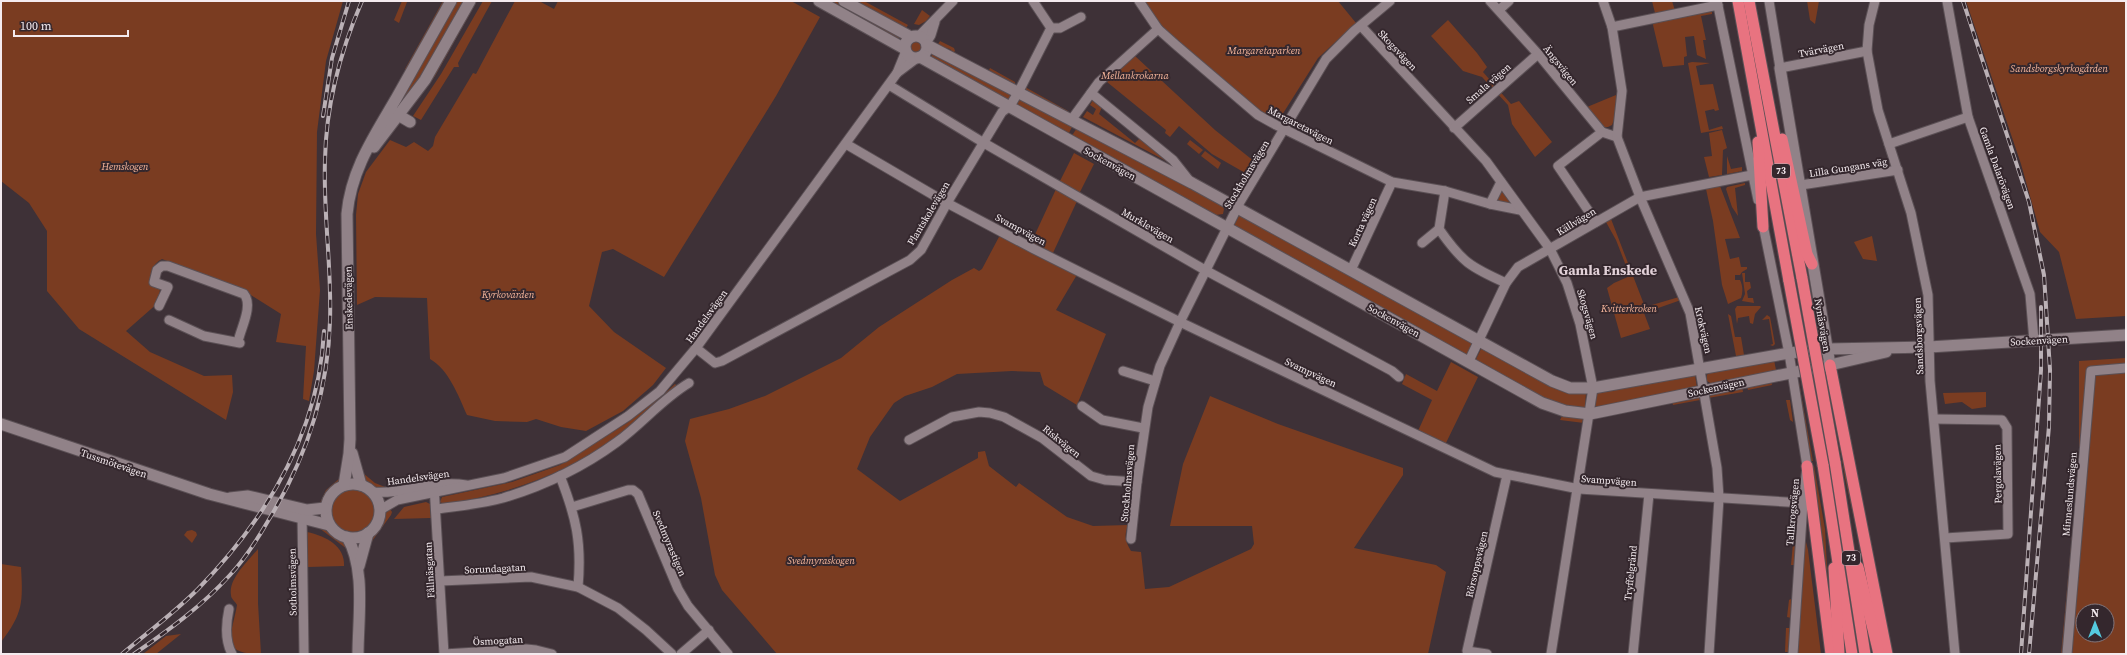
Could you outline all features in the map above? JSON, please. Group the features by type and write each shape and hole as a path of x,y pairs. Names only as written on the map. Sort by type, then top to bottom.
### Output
{"highway":[{"name":"73","path":"1738,1 1823,465 1852,654"},
{"name":"Nynäsvägen","path":"1750,1 1835,462 1865,654"},
{"path":"1761,64 1771,88 1807,254 1812,264"},
{"path":"1755,91 1763,226"},
{"path":"1830,365 1887,654"},
{"path":"1807,466 1831,654"},
{"path":"1845,522 1862,579 1878,654"},
{"path":"1833,529 1834,586 1839,654"}],"street":[{"name":"Enskedevägen","path":"344,485 350,439 348,196 361,159 373,148 394,112 451,1"},
{"name":"Enskedevägen","path":"394,112 424,80 470,1"},
{"name":"Sockenvägen","path":"819,1 906,50 908,55 918,58 1010,106 1542,403 1565,411 1590,414 1830,365 1905,347"},
{"name":"Sockenvägen","path":"844,1 1072,119 1192,183 1552,381 1570,388 1593,388 1701,370 1789,353 1828,349 1929,347 2126,335"},
{"path":"906,50 906,42 921,40 931,36 935,22 953,1"},
{"path":"1033,1 1051,28 1060,28 1081,17"},
{"name":"Margaretavägen","path":"1140,1 1158,29 1258,115 1392,182 1445,191 1490,204 1520,210"},
{"name":"Stockholmsvägen","path":"1132,539 1136,482 1143,428 1154,382 1180,322 1237,208 1326,59 1390,1"},
{"name":"Ängsvägen","path":"1490,1 1538,54 1602,132"},
{"path":"1499,10 1509,1"},
{"name":"Krokvägen","path":"1603,1 1612,27 1622,91 1617,137 1640,197 1690,313 1718,468 1719,498 1709,654"},
{"name":"Nynäsvägen","path":"1769,1 1830,365"},
{"name":"Sandsborgsvägen","path":"1875,1 1869,25 1867,51 1878,110 1911,212 1928,296 1929,347 1934,419 1955,654"},
{"name":"Gamla Dalarövägen","path":"1947,1 1968,117 2030,294 2034,341"},
{"path":"1612,27 1717,3 1792,372"},
{"name":"Skogsvägen","path":"1361,26 1486,161 1520,210 1550,249 1567,283 1580,324 1593,388 1579,489 1551,654"},
{"name":"Plantskolevägen","path":"696,348 715,363 722,361 910,260 921,250 947,203 1002,112 1010,106 1051,28"},
{"path":"1072,119 1100,82 1158,29"},
{"path":"918,58 926,51 921,40"},
{"name":"Handelsvägen","path":"380,510 397,500 454,482 466,485 529,471 554,462 581,448 628,416 660,391 696,348 889,85 897,73 906,50"},
{"name":"Tvärvägen","path":"1780,68 1867,51"},
{"name":"Smala vägen","path":"1454,128 1538,54"},
{"name":"Handelsvägen","path":"897,73 918,58"},
{"name":"Murklevägen","path":"889,85 984,143 1205,270 1392,371 1399,377"},
{"name":"Sockenvägen","path":"1091,93 1173,160 1192,183"},
{"path":"394,112 410,122"},
{"name":"Lilla Gungans väg","path":"1889,144 1968,117"},
{"path":"1596,222 1558,166 1602,132 1617,137"},
{"name":"Svampvägen","path":"846,144 947,203 1180,322 1495,472 1579,489 1803,503"},
{"name":"Lilla Gungans väg","path":"1801,185 1898,170"},
{"name":"Källvägen","path":"1469,361 1506,283 1518,267 1640,197 1752,175"},
{"name":"Korta vägen","path":"1351,270 1392,182"},
{"path":"1490,204 1501,182"},
{"path":"1422,243 1439,229 1445,191"},
{"path":"1439,229 1457,254 1476,270 1506,283"},
{"path":"159,306 168,287 154,282 157,270 162,266 168,266 244,294 247,298 247,308 239,340 204,336 169,320"},
{"name":"Minneslundsvägen","path":"2067,654 2090,372 2126,368"},
{"path":"1123,371 1154,382"},
{"name":"Tallkrogsvägen","path":"1792,372 1807,466 1803,503 1793,654"},
{"path":"437,509 502,498 560,476 591,460 618,442 677,390 689,383"},
{"path":"1082,406 1102,420 1143,428"},
{"name":"Riskvägen","path":"910,440 952,417 979,412 990,413 1004,417 1042,438 1090,476 1105,480 1136,482"},
{"name":"Pergolavägen","path":"1934,419 2002,420 2007,428 2008,534 1945,538"},
{"name":"Tussmötevägen","path":"1,424 115,464 227,499 302,514 329,525"},
{"name":"Enskedevägen","path":"350,439 354,463 361,485"},
{"name":"Rörsoppsvägen","path":"1472,653 1467,651 1507,475"},
{"path":"560,476 572,507 578,529 578,587"},
{"path":"344,485 361,485 373,492 379,502 380,510 376,524 368,532 361,537 347,537 329,525 326,508 329,498 335,490 344,485"},
{"name":"Handelsvägen","path":"373,492 388,493 435,489"},
{"name":"Fållnäsgatan","path":"435,489 444,654"},
{"name":"Svedmyrastigen","path":"572,507 628,490 638,494 678,589 688,606 728,654"},
{"name":"Tryffelgränd","path":"1633,654 1649,494"},
{"name":"Tussmötevägen","path":"302,514 326,508"},
{"name":"Sotholmsvägen","path":"302,514 304,654"},
{"path":"358,570 368,532"},
{"path":"347,537 356,556 358,570 358,654"},
{"name":"Sorundagatan","path":"440,581 531,577 578,587 618,608 646,630 672,654"},
{"path":"229,609 226,624 229,648 232,654"},
{"path":"681,654 709,630"},
{"name":"Ösmogatan","path":"444,654 526,649 552,654"},
{"path":"1472,653 1487,654"}],"green space":[{"name":"Hemskogen","path":"1,1 343,1 326,61 317,132 316,234 320,290 314,371 309,401 303,399 306,346 276,342 281,314 246,292 162,259 154,266 151,278 151,282 160,287 159,302 126,331 150,352 204,376 232,375 233,392 226,420 79,329 47,291 47,231 29,203 1,181"},
{"path":"402,1 407,2 399,23 394,20"},
{"path":"443,1 446,1 406,70 405,69"},
{"path":"455,1 465,1 427,70 404,101 400,98"},
{"path":"475,1 477,1 435,76 414,105"},
{"path":"483,1 492,1 458,63 459,67 454,67 421,120 413,116 441,74"},
{"name":"Kyrkovärden","path":"515,1 539,1 554,9 558,1 791,1 820,17 776,96 664,277 613,249 602,252 589,306 614,332 666,368 653,385 623,411 586,431 561,427 536,419 527,422 495,421 467,415 448,376 430,359 427,298 375,297 357,305 356,215 358,194 366,172 390,140 406,147 414,142 428,151 433,146 435,137 473,73 476,74"},
{"path":"825,1 836,1 900,36 897,40"},
{"path":"853,1 864,1 908,25 904,31"},
{"name":"Margaretaparken","path":"1143,1 1338,1 1356,23 1318,58 1282,115 1272,117 1259,111 1163,28"},
{"path":"1652,1 1672,1 1677,17 1709,10 1712,12 1712,14 1701,16 1706,40 1703,40 1706,59 1697,55 1694,36 1685,37 1687,56 1684,57 1684,65 1663,67 1653,25 1655,13"},
{"path":"1807,1 1819,1 1815,24 1810,20"},
{"name":"Sandsborgskyrkogården","path":"1966,1 2126,1 2126,316 2076,319 2059,252 2040,232 2021,164"},
{"path":"922,10 930,16 926,21 919,25 914,24"},
{"path":"1448,20 1477,53 1487,67 1483,72 1511,104 1519,101 1552,142 1535,157 1512,124 1508,105 1482,77 1463,71 1431,36"},
{"path":"940,41 954,48 955,51 953,53 950,49 937,46"},
{"path":"914,42 918,42 920,43 920,51 914,52 911,49 911,45"},
{"path":"934,51 1012,93 1008,100 930,59"},
{"name":"Mellankrokarna","path":"1135,56 1215,130 1255,162 1247,174 1212,154 1179,126 1170,137 1165,133 1166,130 1107,82"},
{"path":"1688,63 1710,63 1696,66 1700,85 1713,84 1719,110 1715,111 1714,109 1705,111 1709,130 1722,126 1723,129 1701,133"},
{"path":"990,68 1015,82 1015,85 989,70"},
{"path":"1025,87 1068,111 1068,112 1025,90"},
{"path":"1616,95 1616,114 1612,125 1604,127 1587,107"},
{"path":"1019,97 1072,127 1068,135 1015,105"},
{"path":"1093,100 1102,107 1099,114 1135,143 1140,138 1168,162 1083,117 1087,111 1093,115 1096,109 1090,105"},
{"path":"1077,128 1222,206 1224,209 1223,214 1216,215 1071,137"},
{"path":"1722,130 1727,148 1723,150 1722,175 1709,177 1704,157 1712,156 1709,133"},
{"path":"1190,140 1203,150 1199,154 1187,144"},
{"path":"1205,151 1221,163 1218,169 1201,156"},
{"path":"1074,153 1094,164 1079,194 1059,183"},
{"path":"1727,156 1731,169 1742,167 1742,171 1727,174"},
{"path":"1745,183 1745,185 1735,188 1738,216 1732,207 1726,189 1727,187"},
{"path":"1720,186 1740,238 1725,239 1730,259 1739,257 1741,267 1747,267 1747,269 1740,275 1735,275 1735,280 1740,280 1742,284 1741,298 1728,304 1722,285 1713,221 1706,189"},
{"path":"1057,187 1078,199 1052,255 1031,243"},
{"path":"1502,190 1512,204 1496,202"},
{"path":"1240,213 1474,342 1466,356 1234,226"},
{"name":"Kvitterkroken","path":"1611,219 1645,307 1679,297 1681,300 1644,313 1650,329 1621,338 1607,288 1630,276 1616,240 1606,222"},
{"name":"Svedmyraskogen","path":"1000,235 1078,273 1056,310 1106,334 1077,405 1044,385 1040,372 1012,371 957,374 932,387 905,396 894,403 870,437 857,469 900,501 978,458 978,452 985,451 989,466 1016,487 1019,483 1067,517 1093,526 1128,525 1126,541 1131,551 1141,552 1145,589 1169,587 1251,549 1254,544 1252,526 1170,526 1183,464 1210,396 1278,424 1403,468 1403,475 1354,548 1436,565 1446,572 1428,654 777,654 722,590 715,575 701,498 685,441 690,419 729,409 765,396 841,358 879,327 952,280 974,268 979,271 982,269"},
{"path":"1872,236 1877,261 1863,259 1854,242"},
{"path":"1742,273 1745,273 1745,282 1750,282 1751,288 1747,291 1748,298 1753,298 1754,303 1742,301 1745,294"},
{"path":"1737,306 1761,307 1755,314 1753,324 1750,323 1749,316 1738,318 1737,324 1735,309"},
{"path":"1728,314 1731,316 1735,337 1741,337 1744,355 1736,356"},
{"path":"1767,315 1770,317 1775,344 1773,346 1770,345 1773,344 1769,319 1762,320"},
{"path":"1482,347 1586,392 1585,409 1561,407 1475,361"},
{"path":"2126,358 2126,654 2061,654 2079,460 2079,361"},
{"path":"1774,360 1776,370 1712,384 1707,381 1707,375 1709,372"},
{"path":"1451,362 1478,377 1445,445 1418,431 1432,400 1402,384 1406,374 1437,391"},
{"path":"1695,375 1697,388 1597,407 1594,405 1596,391"},
{"path":"1827,379 1844,453 1841,454"},
{"path":"1771,380 1772,385 1748,390 1747,386"},
{"path":"1797,383 1799,383 1813,461 1810,461"},
{"path":"675,384 677,386 637,421 603,446 582,459 538,480 516,488 468,500 444,504 440,502 442,497 512,482 560,465 627,423"},
{"path":"1742,387 1743,392 1708,398 1710,394"},
{"path":"1986,392 1986,407 1972,409 1962,402 1945,404 1943,393"},
{"path":"1698,396 1700,400 1673,405 1672,401"},
{"path":"1786,400 1790,400 1793,422 1790,420"},
{"path":"1562,416 1584,419 1584,423 1560,420"},
{"path":"1846,459 1869,586 1845,478 1842,460"},
{"path":"1814,466 1825,529 1829,604 1811,468"},
{"path":"363,473 375,483 385,487 385,491 370,486 364,480"},
{"path":"340,478 340,482 319,505 326,490"},
{"path":"349,488 357,488 369,494 375,506 375,514 369,526 357,532 349,532 337,526 331,514 331,506 337,494"},
{"path":"426,502 430,504 431,518 394,519 404,507"},
{"path":"390,509 392,512 391,515 370,544 370,537 376,530 384,515"},
{"path":"319,526 336,534 345,544 347,549 319,528"},
{"path":"192,530 196,532 197,535 192,543 184,535 187,531"},
{"path":"307,532 321,536 333,543 341,553 344,566 308,567"},
{"path":"1805,538 1808,550 1821,654 1796,654"},
{"path":"1793,543 1796,544 1794,565 1791,565"},
{"path":"258,549 258,603 261,654 238,651 233,646 231,641 237,605 232,599 231,589 240,570"},
{"path":"1,564 21,567 22,590 18,615 1,642"},
{"path":"1791,599 1791,618 1787,617 1789,600"},
{"path":"1786,628 1790,628 1788,652 1785,652"},
{"path":"181,634 156,654 143,654 166,636"}],"railway":[{"path":"323,116 332,58 349,1"},
{"path":"134,654 197,607 230,575 241,562 260,535 281,498 304,450 320,400 325,374 330,321 330,281 325,180 328,119 331,99 341,59 362,1"},
{"path":"1963,1 2029,202 2044,275 2050,370 2049,426 2029,654"},
{"path":"2021,654 2041,370 2041,307"},
{"path":"122,654 198,589 223,562 267,503 285,471 300,438 312,404 320,368 324,331"}],"district":[{"name":"Gamla Enskede","path":"1608,270"}]}
